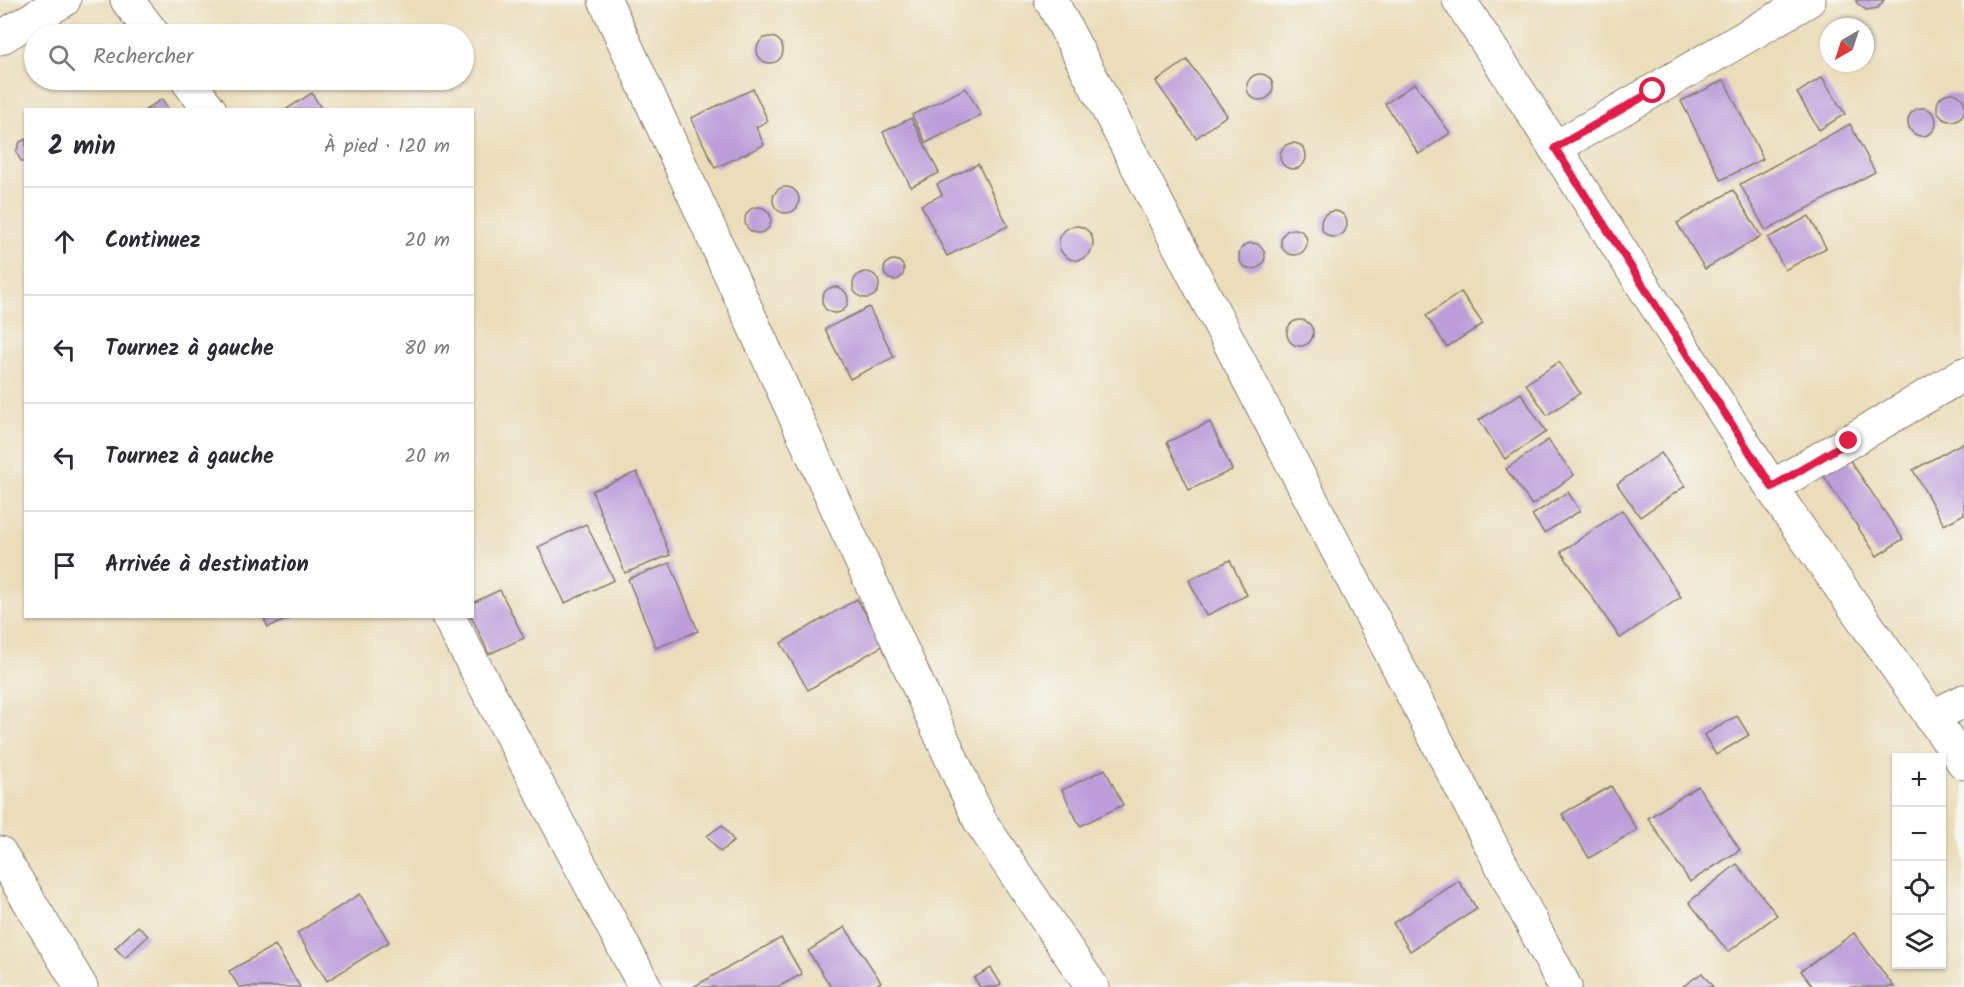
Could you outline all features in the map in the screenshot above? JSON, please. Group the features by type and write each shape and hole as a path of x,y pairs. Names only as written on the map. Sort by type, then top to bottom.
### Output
{"street":[{"path":"0,38 64,0"},
{"path":"127,0 145,24"},
{"path":"605,0 980,821 1092,987"},
{"path":"1051,0 1565,987"},
{"path":"1459,0 1772,487 1964,763"},
{"path":"1555,148 1809,0"},
{"path":"195,90 208,108"},
{"path":"1772,487 1964,374"},
{"path":"449,618 645,987"},
{"path":"1931,717 1964,701"},
{"path":"0,853 81,987"}],"building":[{"path":"1856,0 1884,0 1878,8 1866,10"},
{"path":"770,37 779,41 783,50 779,59 770,63 761,59 757,50 761,41"},
{"path":"1187,60 1227,115 1196,138 1156,82"},
{"path":"1260,74 1269,78 1273,87 1269,96 1260,100 1251,96 1247,87 1251,78"},
{"path":"1822,77 1845,114 1819,130 1797,93"},
{"path":"1724,80 1763,159 1721,180 1681,101"},
{"path":"1415,83 1450,133 1419,154 1385,104"},
{"path":"966,88 981,115 926,143 912,115"},
{"path":"753,89 768,121 756,127 764,145 715,168 691,118"},
{"path":"312,93 321,108 288,108"},
{"path":"1951,93 1961,97 1965,107 1961,117 1951,121 1941,117 1937,107 1941,97"},
{"path":"162,99 168,108 148,108"},
{"path":"1922,108 1932,112 1936,122 1932,132 1922,136 1912,132 1908,122 1912,112"},
{"path":"911,118 939,173 911,187 883,132"},
{"path":"1850,124 1875,172 1766,231 1740,184"},
{"path":"24,140 24,162 16,152 20,142"},
{"path":"1293,143 1302,147 1306,156 1302,165 1293,169 1284,165 1280,156 1284,147"},
{"path":"978,164 1008,226 947,256 921,205 942,195 937,184"},
{"path":"786,187 795,191 799,200 795,209 786,213 777,209 773,200 777,191"},
{"path":"1733,190 1761,236 1705,269 1677,223"},
{"path":"758,207 767,211 771,220 767,229 758,233 749,229 745,220 749,211"},
{"path":"1334,211 1343,215 1347,224 1343,233 1334,237 1325,233 1321,224 1325,215"},
{"path":"1809,216 1826,248 1785,270 1768,238"},
{"path":"1076,226 1088,231 1093,243 1088,255 1076,260 1064,255 1059,243 1064,231"},
{"path":"1294,229 1303,233 1307,242 1303,251 1294,255 1285,251 1281,242 1285,233"},
{"path":"1252,243 1261,247 1265,256 1261,265 1252,269 1243,265 1239,256 1243,247"},
{"path":"894,260 901,263 904,270 901,277 894,280 887,277 884,270 887,263"},
{"path":"866,272 875,276 879,285 875,294 866,298 857,294 853,285 857,276"},
{"path":"835,287 844,291 848,300 844,309 835,313 826,309 822,300 826,291"},
{"path":"1461,292 1483,324 1447,347 1426,316"},
{"path":"869,307 894,357 850,379 825,329"},
{"path":"1300,320 1309,324 1313,333 1309,342 1300,346 1291,342 1287,333 1291,324"},
{"path":"1559,362 1580,393 1547,415 1526,384"},
{"path":"1521,393 1546,432 1505,459 1479,420"},
{"path":"1210,422 1232,470 1189,490 1167,442"},
{"path":"1548,440 1574,475 1532,505 1506,469"},
{"path":"1964,442 1964,514 1944,525 1913,470"},
{"path":"1661,453 1685,486 1640,517 1617,484"},
{"path":"1845,453 1903,539 1877,556 1820,470"},
{"path":"637,472 670,555 625,573 592,491"},
{"path":"1568,492 1580,511 1544,533 1532,515"},
{"path":"1622,510 1681,597 1620,638 1561,552"},
{"path":"586,524 614,580 565,603 538,547"},
{"path":"1230,560 1247,595 1206,616 1189,580"},
{"path":"670,563 698,631 656,648 628,579"},
{"path":"500,590 524,638 489,654 472,618 474,618 474,602"},
{"path":"857,599 884,645 808,690 781,643"},
{"path":"264,618 291,618 268,627"},
{"path":"1737,716 1749,735 1716,755 1704,735"},
{"path":"1105,769 1123,805 1080,826 1062,790"},
{"path":"1611,786 1637,830 1589,858 1562,814"},
{"path":"1698,786 1740,850 1690,882 1648,818"},
{"path":"722,825 734,841 720,852 707,836"},
{"path":"1737,864 1777,915 1728,952 1689,902"},
{"path":"1459,881 1477,909 1410,951 1393,923"},
{"path":"360,894 389,942 327,981 297,933"},
{"path":"138,926 148,936 125,958 115,948"},
{"path":"845,927 881,982 873,987 831,987 808,951"},
{"path":"1854,933 1894,987 1813,987 1801,971"},
{"path":"781,938 802,974 778,987 693,987"},
{"path":"275,945 300,987 239,987 229,971"},
{"path":"991,968 1001,984 997,987 980,987 974,978"},
{"path":"1702,973 1713,987 1682,987"}],"route":[{"path":"1653,91 1555,148 1772,487 1849,441"}]}
